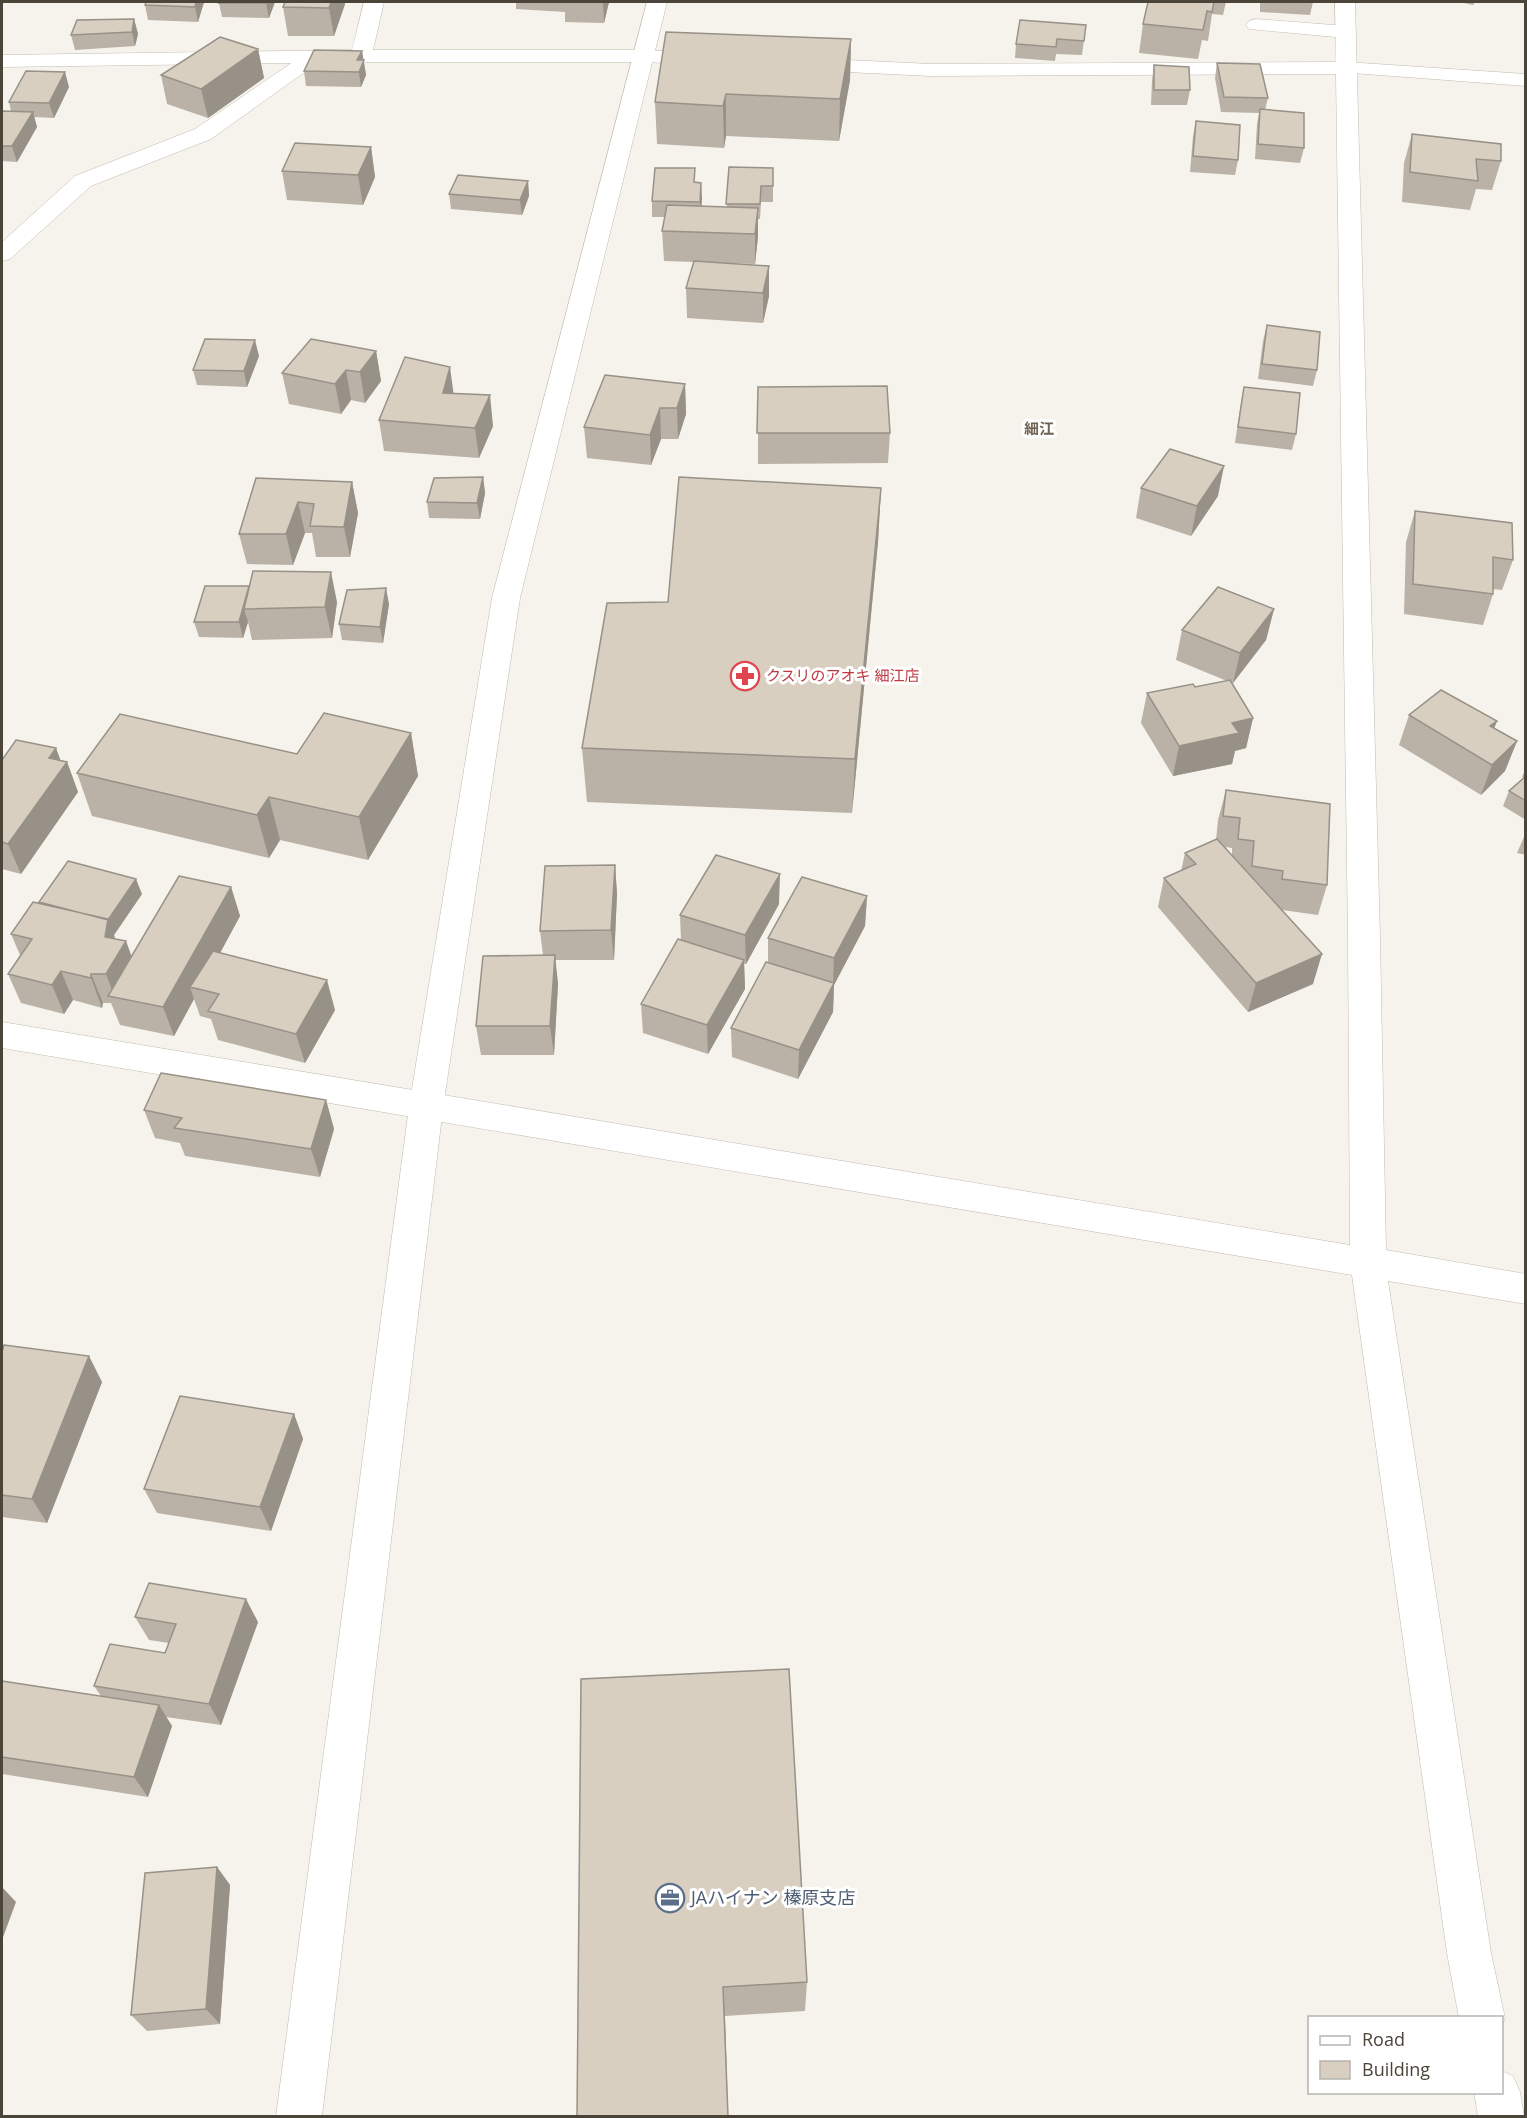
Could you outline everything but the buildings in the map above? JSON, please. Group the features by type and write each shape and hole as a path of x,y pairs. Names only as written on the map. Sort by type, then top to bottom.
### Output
{"street":[{"path":"361,56 374,2"},
{"path":"299,2116 426,1107 506,598 657,2"},
{"path":"1345,2 1364,938 1368,1264 1469,1953 1482,2016"},
{"path":"1256,25 1346,32"},
{"path":"2,61 361,56 644,56 728,60"},
{"path":"2,254 83,181 203,134 313,57"},
{"path":"788,63 932,70 1346,68 1526,80"},
{"path":"2,1035 1526,1289"},
{"path":"1497,2094 1501,2116"}],"place":[{"name":"クスリのアオキ 細江店","path":"745,676"},
{"name":"JAハイナン 榛原支店","path":"670,1898"}],"district":[{"name":"細江","path":"1039,429"}]}
